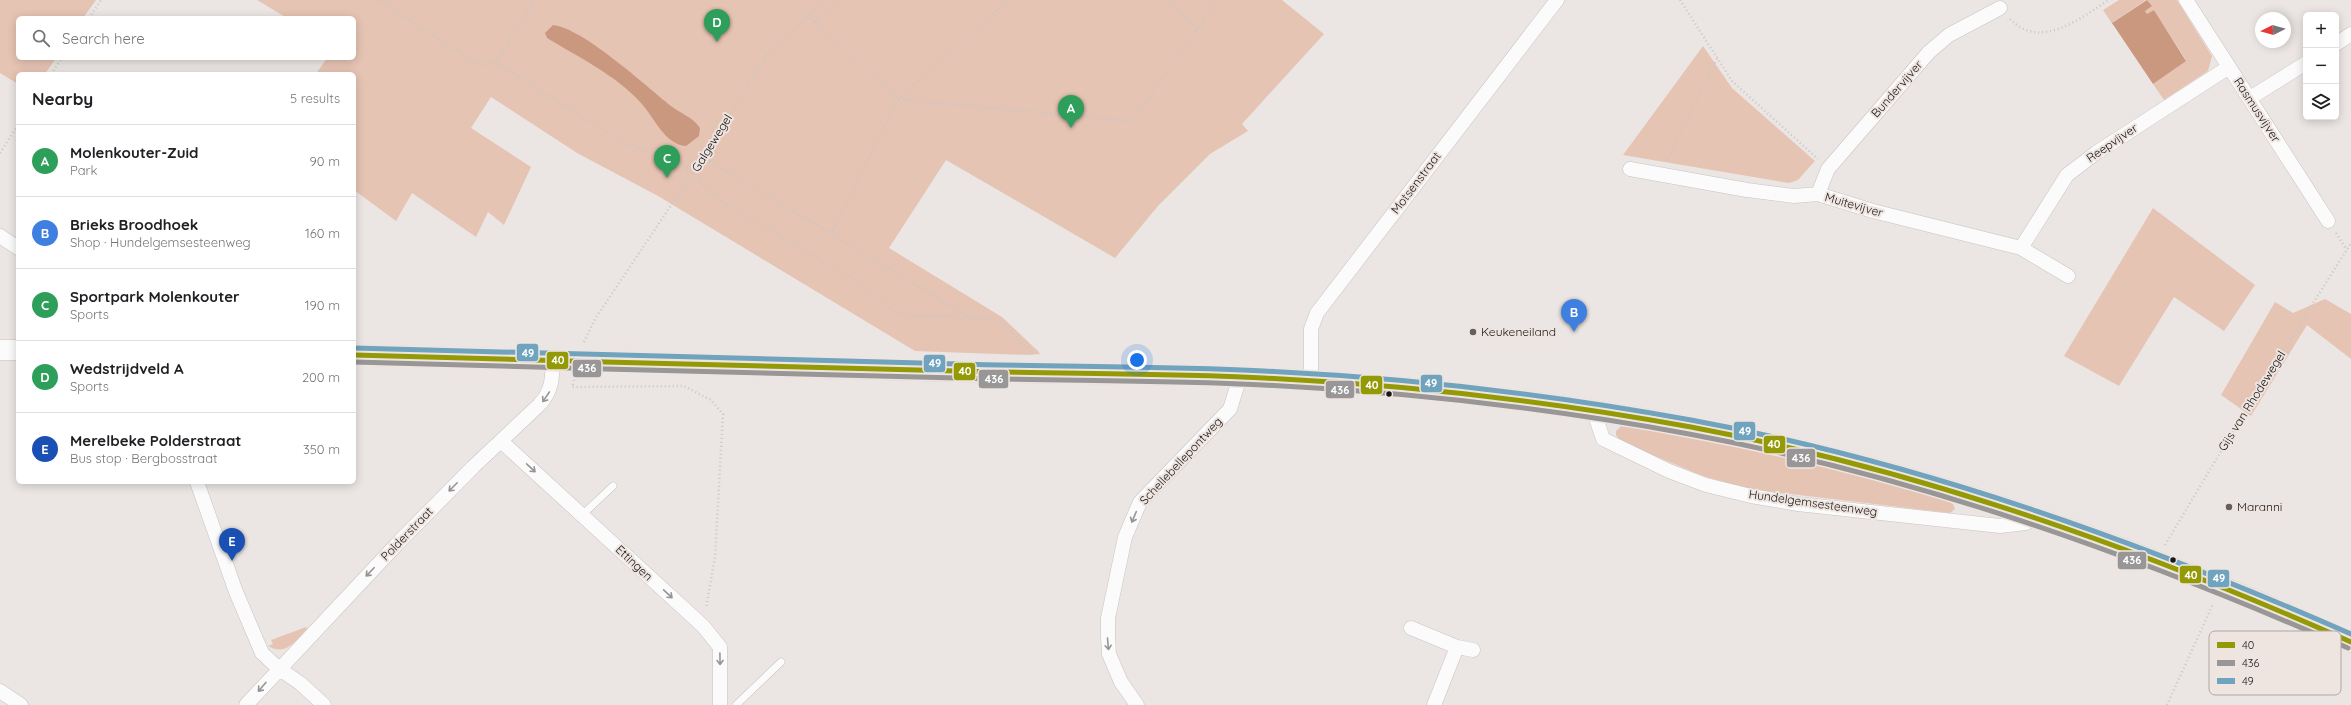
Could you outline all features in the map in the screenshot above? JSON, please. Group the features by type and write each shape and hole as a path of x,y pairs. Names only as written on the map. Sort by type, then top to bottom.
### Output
{"main road":[{"path":"0,350 16,350"},
{"path":"356,355 1312,380 1404,388 1594,412 1693,428 1796,450 1896,475 2035,517 2204,579 2325,631"},
{"path":"2341,638 2351,642"}],"street":[{"name":"Motsenstraat","path":"1312,380 1312,329 1317,313 1556,0"},
{"name":"Rasmusvijver","path":"2186,0 2328,221"},
{"name":"Bundervijver","path":"1818,194 1828,169 1929,52 1949,35 2000,8"},
{"path":"2339,42 2351,34"},
{"path":"2250,98 2303,65"},
{"name":"Reepvijver","path":"2021,248 2067,175 2096,153 2230,67"},
{"name":"Muitevijver","path":"1630,169 1794,196 1818,194 1873,211 2021,248 2068,276"},
{"path":"0,236 16,247"},
{"name":"Polderstraat","path":"246,705 278,668 397,544 473,467 502,442 549,394 552,377 552,359"},
{"name":"Schellebellepontweg","path":"1137,705 1121,682 1109,654 1109,612 1125,537 1140,502 1230,409 1240,377"},
{"name":"Hundelgemsesteenweg","path":"1594,412 1603,439 1669,471 1706,485 1752,496 1798,504 2000,526 2026,523 2035,517"},
{"name":"Ettingen","path":"502,442 703,626 720,647 720,705"},
{"path":"198,484 236,592 257,645 262,653 278,668 300,683 324,705"},
{"path":"1411,628 1457,647 1474,650"},
{"path":"1434,705 1457,647"},
{"path":"0,691 20,705"}],"lane":[{"path":"582,515 613,486"},
{"path":"736,705 781,662"}],"path":[{"path":"90,16 101,0"},
{"path":"378,0 479,64 496,63 626,144 667,156 694,171 706,189 723,202 862,285 897,314 996,319 1005,325 1031,350 1035,373"},
{"path":"496,63 532,5 532,0"},
{"name":"Galgewegel","path":"703,626 715,557 723,414 711,400 684,386 572,387 584,343 595,319 694,171 769,52 824,0"},
{"path":"815,22 838,0"},
{"path":"832,232 898,99 1008,0"},
{"path":"1167,0 1197,28"},
{"path":"808,15 898,99 1132,121 1218,0"},
{"path":"1680,0 1732,81 1828,169"},
{"path":"2000,8 2023,28 2032,31 2051,32 2064,28 2109,0"},
{"path":"1660,174 1717,59"},
{"path":"52,72 61,60"},
{"path":"0,153 16,128"},
{"path":"703,157 832,232 968,317"},
{"name":"Gijs van Rhodewegel","path":"2155,561 2238,423 2351,243"},
{"path":"2167,705 2214,604 2204,579"}],"shaded area":[{"path":"0,0 96,0 84,16 16,16 16,60 55,60 46,72 16,72 16,83 0,73"},
{"path":"257,0 1282,0 1324,34 1242,124 1248,131 1210,154 1158,206 1115,258 946,160 889,248 1002,317 1040,354 1028,355 915,351 658,196 577,153 491,97 471,128 531,167 504,225 488,212 476,237 412,193 396,221 356,191 356,72 317,72 326,60 356,60 356,16 284,16"},
{"path":"2119,0 2146,0 2113,22 2113,25 2103,10"},
{"path":"2146,0 2177,0 2212,56 2208,71 2164,100 2153,84 2186,60 2154,10 2147,15 2145,11 2149,2"},
{"path":"2147,0 2152,6 2145,11 2147,14 2154,10 2186,61 2153,84 2112,23"},
{"path":"553,25 581,36 614,59 671,106 694,121 700,128 699,136 686,146 672,141 660,129 646,109 631,93 596,67 547,38 545,33"},
{"path":"1703,46 1732,88 1815,161 1798,180 1789,183 1623,155"},
{"path":"2153,208 2255,285 2224,331 2174,297 2119,386 2064,356"},
{"path":"2325,299 2351,314 2351,359 2307,325 2251,416 2221,395 2275,302 2293,313"},
{"path":"1622,425 1713,442 1835,468 1936,495 1953,504 1955,509 1950,513 1749,489 1703,476 1621,442 1616,435 1616,431"},
{"path":"306,627 307,629 290,646 280,650 268,646 273,644 271,640"}],"transit line":[{"name":"49","path":"356,348 807,361 1188,368 1264,371 1371,378 1478,388 1585,402 1691,420 1776,437 1860,458 1944,482 2109,536 2190,567 2351,634"},
{"name":"40","path":"356,355 806,368 1187,375 1264,378 1371,385 1478,395 1585,409 1691,427 1776,445 1945,489 2027,515 2109,544 2191,575 2325,631"},
{"name":"436","path":"356,362 806,375 1186,382 1263,385 1370,392 1477,402 1583,416 1689,434 1774,451 1858,472 1942,496 2106,550 2188,581 2308,631"},
{"name":"40","path":"2341,638 2351,642"},
{"name":"436","path":"2341,645 2348,648"}],"place":[{"name":"Wedstrijdveld A","path":"717,42"},
{"name":"Molenkouter-Zuid","path":"1071,128"},
{"name":"Sportpark Molenkouter","path":"667,178"},
{"name":"Keukeneiland","path":"1473,332"},
{"name":"Brieks Broodhoek","path":"1574,332"},
{"name":"Maranni","path":"2229,507"},
{"name":"Merelbeke Polderstraat","path":"232,561"}]}
